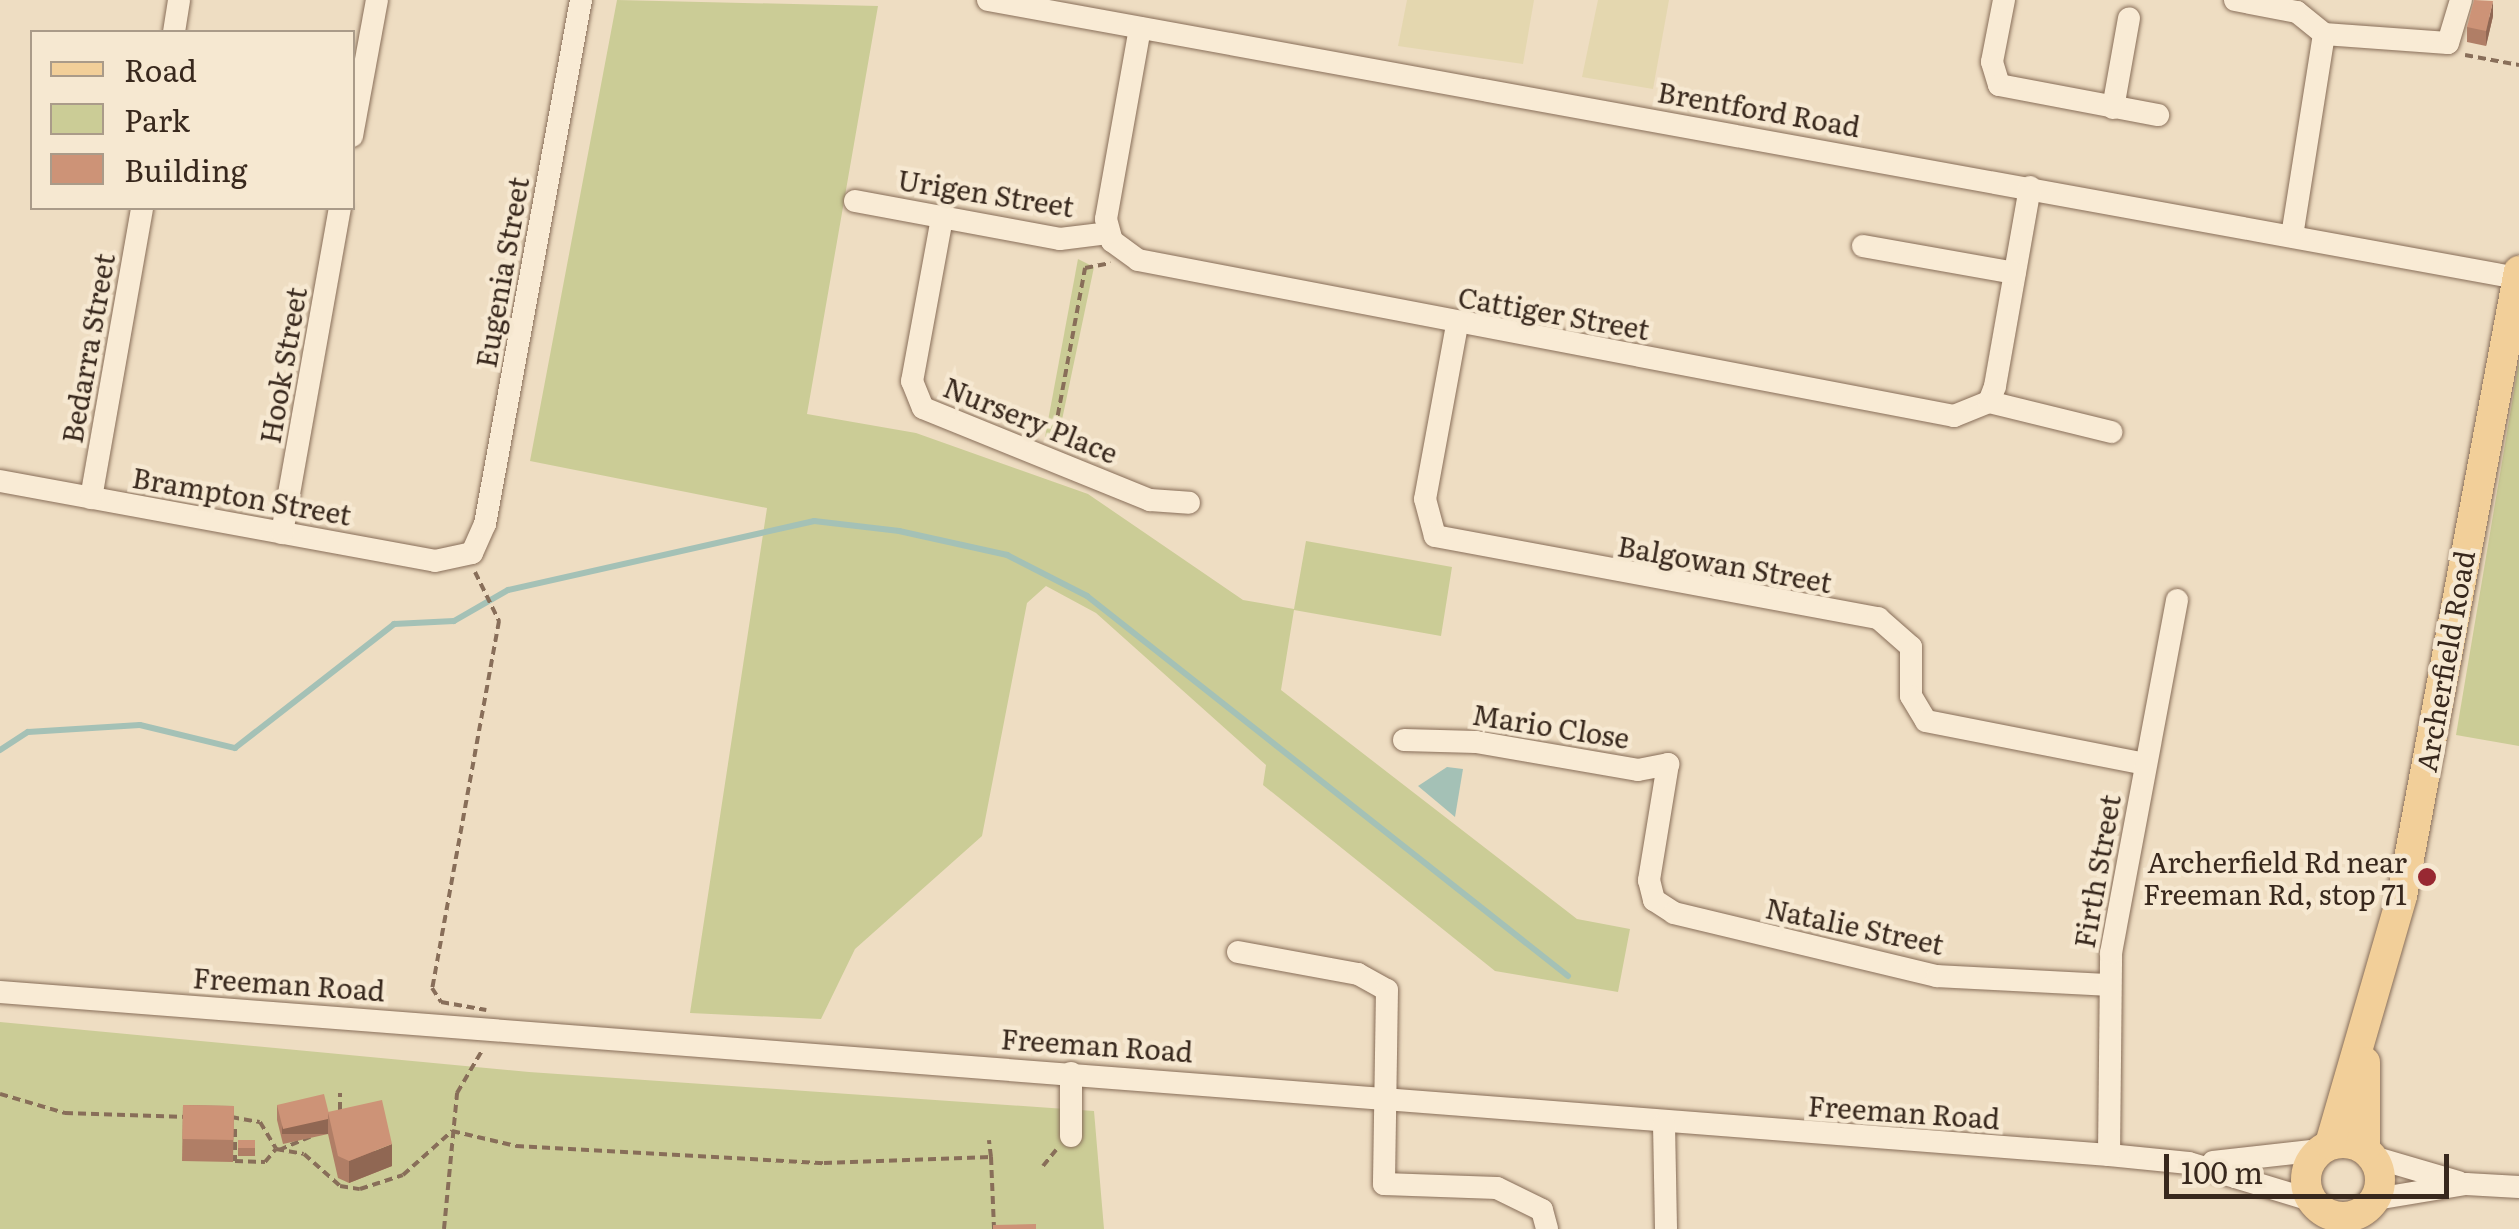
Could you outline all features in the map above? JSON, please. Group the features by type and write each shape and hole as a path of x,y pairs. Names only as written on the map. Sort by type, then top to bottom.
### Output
{"main road":[{"name":"Archerfield Road","path":"2325,1147 2364,1048 2402,896 2518,274"},
{"name":"Archerfield Road","path":"2364,1048 2369,1153"},
{"path":"2325,1147 2369,1153 2368,1212 2345,1217 2318,1213 2305,1179 2325,1147"}],"street":[{"path":"174,30 180,0"},
{"path":"355,120 377,0"},
{"name":"Eugenia Street","path":"472,553 581,0"},
{"name":"Brentford Road","path":"988,0 2518,274"},
{"path":"2004,0 1992,62 1999,85 2158,115"},
{"path":"2235,0 2298,12 2324,34 2448,43 2461,0"},
{"path":"2114,108 2129,18"},
{"path":"1115,242 1140,28"},
{"path":"2292,236 2324,34"},
{"path":"2030,187 1988,402 2111,432"},
{"name":"Urigen Street","path":"854,201 1060,239 1115,242"},
{"name":"Bedarra Street","path":"90,498 142,210"},
{"name":"Hook Street","path":"282,533 340,210"},
{"name":"Nursery Place","path":"942,218 912,381 917,400 932,416 1150,500 1189,503"},
{"name":"Cattiger Street","path":"1115,242 1457,325 1954,416 1988,402"},
{"path":"1863,246 2015,273"},
{"name":"Balgowan Street","path":"1457,325 1425,499 1435,536 1878,618 1911,648 1911,696 1926,721 2145,764"},
{"name":"Brampton Street","path":"0,481 436,561 472,553"},
{"name":"Firth Street","path":"2109,1155 2110,985 2145,764 2177,600"},
{"name":"Mario Close","path":"1404,740 1476,742 1638,770 1668,764 1649,880 1654,900"},
{"name":"Natalie Street","path":"1654,900 1674,913 1886,966 2110,985"},
{"path":"1238,952 1358,974 1387,990 1378,1098 1384,1184 1497,1188 1542,1210 1548,1229"},
{"name":"Freeman Road","path":"0,992 2189,1163 2325,1147"},
{"path":"1071,1073 1071,1136"},
{"path":"1664,1124 1666,1229"},
{"path":"2369,1153 2466,1184 2519,1187"},
{"name":"Freeman Road","path":"2189,1163 2318,1213"},
{"path":"2368,1212 2466,1184"}],"path":[{"path":"2448,43 2519,66"},
{"path":"1049,460 1085,268 1115,242"},
{"path":"470,1005 440,1002 432,988 496,614 482,593"},
{"path":"444,1229 457,1093 480,1065 485,1039"},
{"path":"340,1093 344,1128"},
{"path":"0,1094 65,1113 196,1117"},
{"path":"214,1117 255,1119 278,1150 304,1154 340,1186 360,1189 403,1175 452,1132"},
{"path":"235,1129 235,1161 265,1162 278,1150 328,1132"},
{"path":"452,1132 516,1146 795,1162 991,1157"},
{"path":"989,1140 994,1229"}],"shaded area":[{"path":"1407,0 1534,0 1523,64 1398,46"},
{"path":"1598,0 1669,0 1653,89 1582,77"},
{"path":"1447,767 1463,769 1455,817 1418,786"}],"green space":[{"path":"617,0 878,6 807,414 916,433 1088,494 1243,600 1294,609 1306,541 1452,567 1441,636 1294,610 1281,690 1577,919 1630,929 1618,992 1495,971 1263,785 1266,765 1096,613 1046,586 1027,603 982,836 855,949 821,1019 690,1013 767,508 530,461"},
{"path":"1078,259 1094,267 1058,439 1045,437"},
{"path":"2519,361 2519,746 2456,735"},
{"path":"0,1022 529,1072 1094,1111 1104,1229 0,1229"}],"building":[{"path":"2474,0 2493,1 2486,31 2467,27"},
{"path":"324,1094 330,1118 328,1112 328,1119 283,1129 277,1105"},
{"path":"382,1100 392,1144 349,1161 338,1156 328,1112"},
{"path":"183,1105 234,1106 233,1140 182,1139"},
{"path":"238,1140 255,1140 255,1148 238,1148"},
{"path":"1036,1224 1036,1229 993,1229 993,1225"}],"waterway":[{"path":"0,750 28,732 140,725 235,748 394,624 454,621 508,590 814,521 899,531 1007,555 1087,596 1568,976"}],"place":[{"name":"Archerfield Rd near Freeman Rd, stop 71","path":"2427,877"}]}
